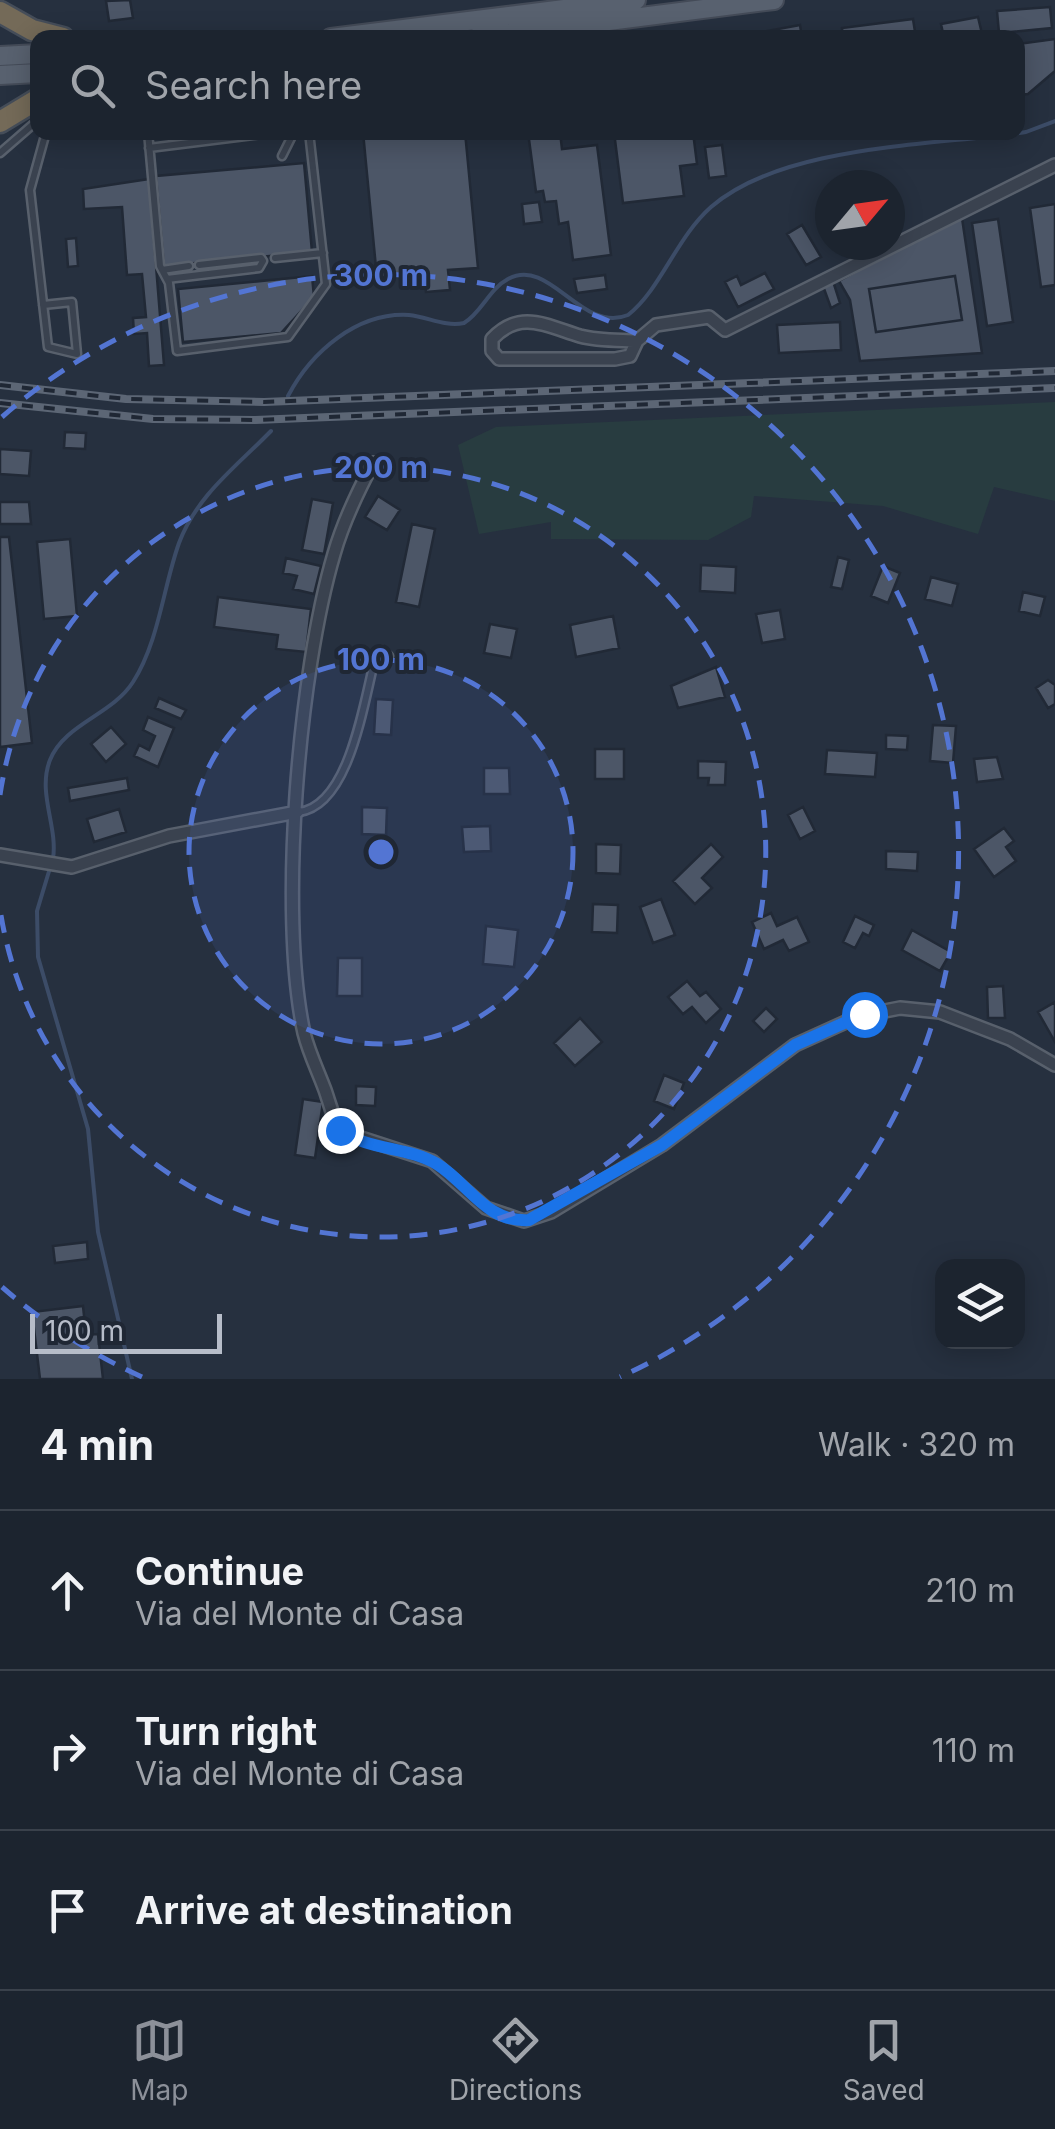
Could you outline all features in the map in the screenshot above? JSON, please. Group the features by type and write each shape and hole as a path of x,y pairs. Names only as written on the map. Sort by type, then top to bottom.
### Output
{"highway":[{"path":"0,12 32,30"},
{"path":"0,122 30,104"}],"main road":[{"path":"396,30 636,0"},
{"path":"539,30 774,0"},
{"path":"0,56 30,54"},
{"path":"0,75 30,73"}],"street":[{"path":"636,341 583,336 548,323 521,320 502,328 492,339 492,351 500,358 616,359 630,356 636,341 656,326 709,317 725,330 955,211 1055,165"},
{"path":"373,464 346,516 326,584 305,718 297,812 294,918 300,1009 309,1052 338,1127 360,1141 435,1163 480,1204 505,1218 524,1221 551,1212 684,1130 795,1045 859,1016 906,1008 947,1014 1010,1039 1055,1065"},
{"path":"0,858 62,867 169,836 297,812"}],"lane":[{"path":"0,153 30,127"},
{"path":"43,140 30,180 48,347 77,354 72,302 44,304"},
{"path":"149,140 162,270 167,279 177,352 288,337 326,284 310,140"},
{"path":"150,148 214,140"},
{"path":"282,156 290,140"},
{"path":"275,258 323,253"},
{"path":"167,279 260,268 263,261 260,258 199,265"},
{"path":"162,270 189,266"},
{"path":"297,812 316,807 339,782 376,655 385,650 390,656"}],"green space":[{"path":"1055,402 1055,501 994,487 978,534 883,506 754,496 751,517 708,540 551,539 551,522 479,534 458,445 496,427"}],"building":[{"path":"130,0 133,18 109,21 106,1"},
{"path":"1050,7 1052,28 999,30 997,11"},
{"path":"978,17 981,30 942,30 941,24"},
{"path":"913,19 915,30 842,30"},
{"path":"800,25 801,30 773,30"},
{"path":"1055,39 1055,71 1025,94 1025,43"},
{"path":"364,140 466,140 478,268 448,270 450,290 426,292 424,274 377,278"},
{"path":"529,140 561,140 562,149 597,145 611,255 573,260 568,222 559,224 556,201 545,202 543,191 536,192"},
{"path":"615,140 694,140 697,164 680,166 684,196 623,203"},
{"path":"722,145 726,176 709,178 705,147"},
{"path":"304,163 312,252 164,266 156,176"},
{"path":"149,179 164,365 149,366 147,333 134,334 133,318 146,317 142,274 127,275 122,207 84,209 83,189"},
{"path":"539,202 542,222 524,224 522,204"},
{"path":"1055,204 1055,285 1041,287 1030,208"},
{"path":"962,218 982,353 860,361 850,300 839,281 876,260 905,260 905,244 947,220"},
{"path":"998,219 1013,322 987,326 972,223"},
{"path":"802,225 815,247 815,260 806,265 787,234"},
{"path":"76,238 78,266 68,267 66,239"},
{"path":"765,273 774,289 738,307 725,282 737,276 741,285"},
{"path":"605,275 607,289 577,293 574,279"},
{"path":"312,276 314,297 281,333 183,342 178,289"},
{"path":"955,276 962,320 876,332 869,289"},
{"path":"833,281 840,303 831,308 823,286"},
{"path":"840,322 841,350 779,353 777,325"},
{"path":"65,432 86,433 85,449 64,448"},
{"path":"0,449 31,451 29,476 0,474"},
{"path":"378,496 400,510 387,530 365,517"},
{"path":"312,499 333,503 324,554 302,550"},
{"path":"0,502 29,502 31,524 0,524"},
{"path":"412,524 435,529 419,607 396,602"},
{"path":"0,537 9,537 32,743 0,747"},
{"path":"70,539 77,616 44,619 37,542"},
{"path":"838,557 849,560 842,589 831,587"},
{"path":"286,558 321,566 314,594 293,589 297,576 283,573"},
{"path":"701,565 736,567 735,593 700,591"},
{"path":"883,566 900,573 888,603 871,596"},
{"path":"931,577 958,584 952,606 925,599"},
{"path":"1023,592 1045,597 1040,616 1019,611"},
{"path":"218,597 311,609 306,652 276,649 278,635 214,627"},
{"path":"780,610 785,639 762,643 756,614"},
{"path":"613,616 619,648 576,657 570,625"},
{"path":"490,624 517,629 511,658 484,653"},
{"path":"716,667 725,697 678,708 671,686"},
{"path":"1048,680 1055,685 1055,704 1048,708 1036,688"},
{"path":"159,698 186,710 181,719 155,708"},
{"path":"376,699 393,700 391,735 374,734"},
{"path":"148,717 174,728 158,767 134,756 139,745 149,750 155,736 143,730"},
{"path":"933,725 956,726 953,763 930,761"},
{"path":"111,727 126,744 106,762 91,744"},
{"path":"886,735 908,736 907,750 886,749"},
{"path":"595,749 624,749 624,779 595,779"},
{"path":"827,750 877,753 875,777 825,774"},
{"path":"997,757 1003,779 977,782 974,759"},
{"path":"698,761 726,762 725,785 708,785 709,778 698,778"},
{"path":"484,768 509,768 510,794 484,794"},
{"path":"127,778 129,790 70,801 68,788"},
{"path":"362,807 387,808 386,835 362,834"},
{"path":"803,807 815,831 800,839 788,815"},
{"path":"119,809 126,832 94,842 87,819"},
{"path":"490,826 491,851 464,852 462,827"},
{"path":"1004,828 1014,841 1006,847 1016,861 994,877 974,849"},
{"path":"596,844 621,845 620,874 596,873"},
{"path":"711,844 723,857 702,878 712,888 695,904 673,881"},
{"path":"886,851 918,852 917,871 886,869"},
{"path":"661,899 675,935 653,943 640,907"},
{"path":"593,904 618,905 617,933 592,932"},
{"path":"771,913 777,926 797,917 809,942 789,951 783,940 764,949 752,922"},
{"path":"855,916 874,925 869,936 863,933 855,948 843,942"},
{"path":"486,926 518,930 514,967 483,964"},
{"path":"912,930 951,952 940,971 902,950"},
{"path":"338,958 362,958 362,996 337,996"},
{"path":"687,981 700,996 706,992 721,1009 706,1023 692,1007 683,1014 668,997"},
{"path":"1003,986 1005,1018 988,1018 987,987"},
{"path":"1055,1002 1055,1042 1038,1012"},
{"path":"766,1008 777,1019 764,1032 753,1021"},
{"path":"580,1018 602,1042 575,1066 554,1043"},
{"path":"664,1075 684,1083 674,1109 654,1101"},
{"path":"356,1086 376,1087 375,1106 356,1105"},
{"path":"303,1099 323,1102 315,1158 295,1155"},
{"path":"87,1242 88,1259 55,1263 53,1246"},
{"path":"83,1306 86,1335 98,1334 103,1379 40,1379 32,1312"}],"waterway":[{"path":"1025,132 1055,121"},
{"path":"288,396 309,364 354,328 371,320 409,315 443,323 464,323 501,283 523,275 552,285 595,314 611,318 628,315 650,292 699,219 742,186 818,159 952,140"},
{"path":"53,859 46,785 50,760 66,737 113,703 133,682 149,649 173,560 187,526 219,482 271,431"},
{"path":"50,868 37,911 38,957 88,1129 98,1232 132,1379"}],"railway":[{"path":"0,385 126,399 264,402 1055,371"},
{"path":"0,403 153,419 255,420 1055,388"}],"route":[{"path":"340,1130 360,1141 432,1161 492,1212 510,1219 529,1220 551,1212 662,1145 795,1045 829,1026 864,1014"}]}
